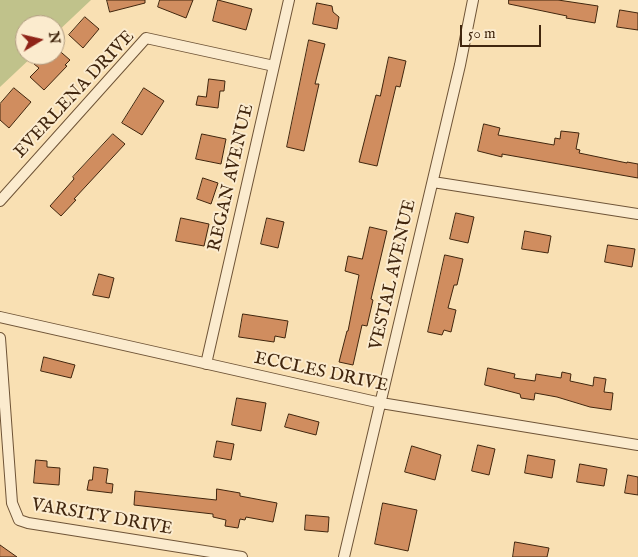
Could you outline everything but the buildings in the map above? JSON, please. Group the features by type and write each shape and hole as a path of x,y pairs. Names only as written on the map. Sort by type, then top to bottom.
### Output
{"street":[{"name":"REGAN AVENUE","path":"206,364 289,0"},
{"name":"VESTAL AVENUE","path":"344,557 433,182 473,0"},
{"name":"EVERLENA DRIVE","path":"0,201 146,38 274,66"},
{"path":"433,182 638,214"},
{"name":"ECCLES DRIVE","path":"0,318 381,403 638,444"},
{"name":"VARSITY DRIVE","path":"0,338 12,503 19,520 242,557"}],"green space":[{"path":"0,0 91,0 65,25 65,15 15,15 15,65 23,65 0,87"}]}
